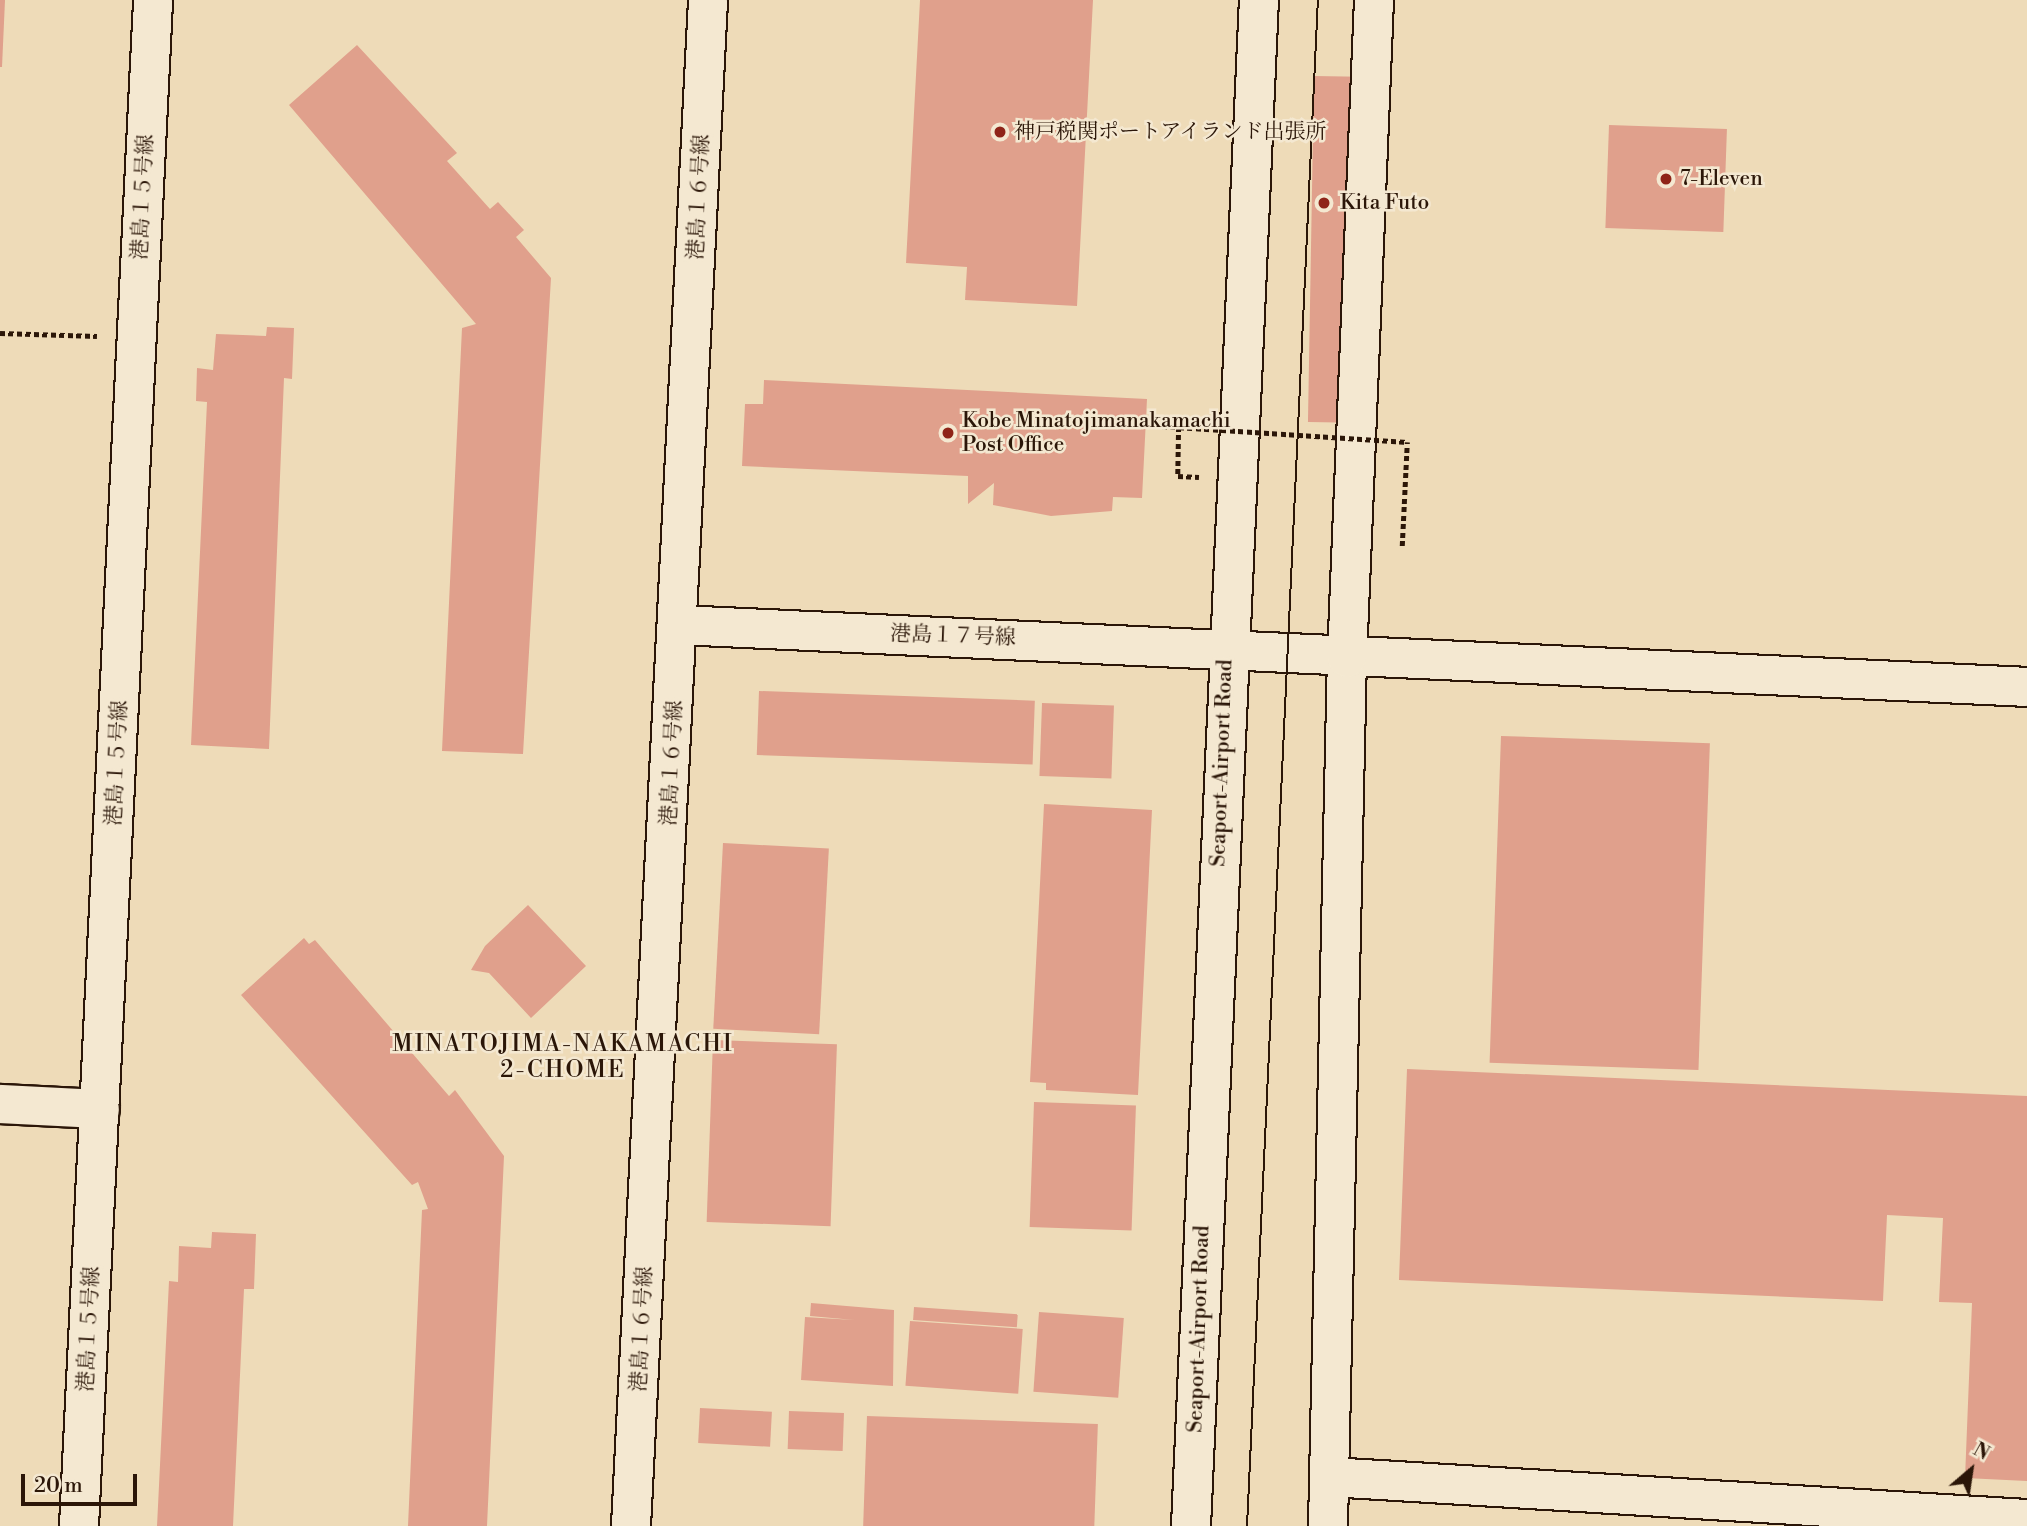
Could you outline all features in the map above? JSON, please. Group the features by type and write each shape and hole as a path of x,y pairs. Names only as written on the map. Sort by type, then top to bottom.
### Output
{"street":[{"name":"港島１５号線","path":"79,1526 153,0"},
{"name":"港島１６号線","path":"631,1526 680,625 708,0"},
{"name":"Seaport-Airport Road","path":"1191,1526 1227,648 1259,0"},
{"path":"1328,1526 1347,657 1374,0"},
{"name":"港島１７号線","path":"680,625 1227,648 1347,657 2027,687"},
{"path":"0,1104 100,1109"},
{"path":"1330,1477 2027,1519"}],"path":[{"path":"0,333 136,337"},
{"path":"1179,418 1178,476 1200,477 1200,464"},
{"path":"1145,425 1407,442 1402,546"},
{"path":"1200,427 1200,440"}],"building":[{"path":"0,0 5,0 2,67 0,67"},
{"name":"神戸税関ポートアイランド出張所","path":"920,0 1093,0 1077,306 965,300 967,267 906,263"},
{"path":"357,45 457,153 447,161 490,209 498,202 524,230 516,237 551,278 523,754 442,751 462,328 476,324 289,105"},
{"path":"1314,76 1360,77 1354,423 1308,422"},
{"name":"7-Eleven","path":"1609,125 1727,129 1723,232 1605,228"},
{"path":"267,327 294,328 292,379 284,378 269,749 191,745 207,402 196,401 197,368 213,370 216,334 266,336"},
{"path":"764,380 1147,399 1142,498 1113,497 1112,511 1051,516 993,505 994,483 968,504 968,476 742,466 745,404 763,404"},
{"path":"759,691 1035,701 1033,765 757,755"},
{"path":"1042,703 1114,706 1111,778 1039,776"},
{"path":"1501,736 1710,743 1698,1070 1490,1063"},
{"path":"1044,804 1152,810 1138,1095 1046,1090 1046,1083 1030,1082"},
{"path":"723,843 829,849 819,1034 713,1029"},
{"path":"528,905 586,966 531,1018 489,973 471,970 485,946"},
{"path":"304,938 309,944 315,940 449,1096 455,1090 504,1156 487,1526 408,1526 422,1210 428,1209 418,1182 412,1185 241,995"},
{"path":"713,1040 837,1044 831,1226 707,1222"},
{"path":"1407,1069 2027,1096 2027,1481 1965,1478 1972,1303 1939,1302 1943,1218 1887,1215 1883,1301 1399,1280"},
{"path":"1034,1102 1136,1106 1132,1230 1030,1227"},
{"path":"212,1232 256,1234 254,1289 244,1289 233,1526 157,1526 169,1281 178,1282 179,1246 211,1248"},
{"path":"811,1303 894,1310 893,1386 801,1380 805,1317 854,1320 810,1316"},
{"path":"914,1307 1018,1314 1017,1327 913,1320"},
{"path":"1039,1312 1124,1318 1118,1398 1033,1392"},
{"path":"910,1321 1023,1329 1018,1394 905,1386"},
{"path":"700,1408 772,1412 770,1447 698,1443"},
{"path":"789,1411 844,1413 843,1451 788,1449"},
{"path":"867,1416 1098,1424 1094,1526 863,1526"}],"tram line":[{"path":"1247,1526 1318,0"}],"place":[{"name":"神戸税関ポートアイランド出張所","path":"1000,132"},
{"name":"7-Eleven","path":"1666,179"},
{"name":"Kita Futo","path":"1324,203"},
{"name":"Kobe Minatojimanakamachi Post Office","path":"948,433"}],"district":[{"name":"MINATOJIMA-NAKAMACHI 2-CHOME","path":"563,1057"}]}
